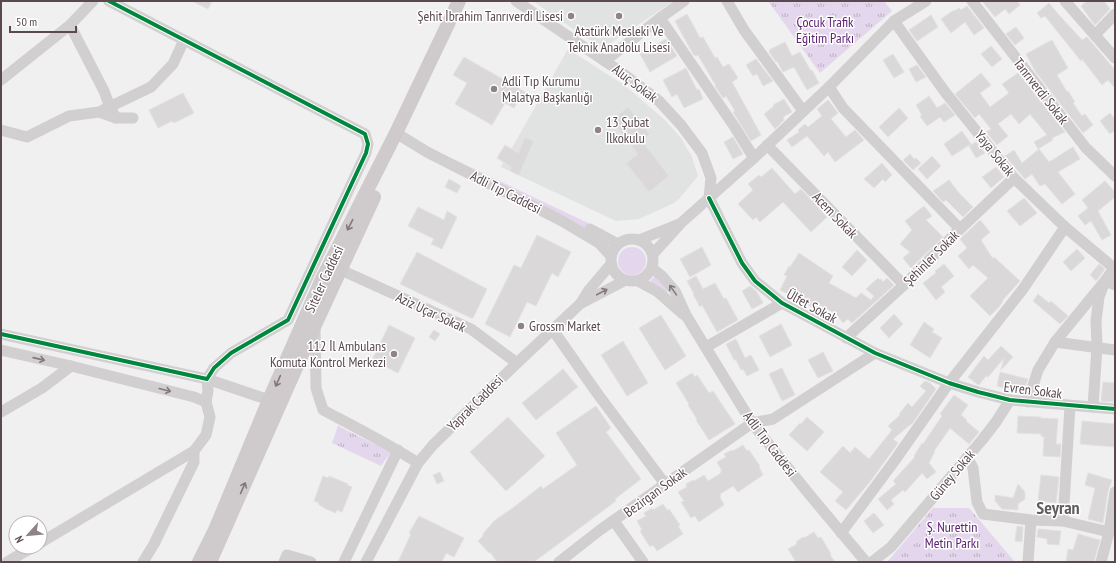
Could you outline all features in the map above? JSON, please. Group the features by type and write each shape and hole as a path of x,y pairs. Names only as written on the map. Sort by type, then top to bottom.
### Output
{"main road":[{"name":"Siteler Caddesi","path":"210,562 315,325 341,270 400,132 460,1"},
{"name":"Siteler Caddesi","path":"199,562 215,530 269,400 322,279 430,75 466,1"}],"street":[{"path":"1,80 70,25 93,1"},
{"path":"48,538 194,451 206,435 210,417 206,402 208,391 207,379 214,368 232,353 288,320 366,153 368,144 365,134 109,1"},
{"name":"Aluç Sokak","path":"516,1 605,61 659,101 681,125 702,153 711,178 709,198"},
{"path":"605,61 684,1"},
{"path":"727,1 744,30 803,111"},
{"path":"652,254 681,223 754,158 829,87 894,21 926,1"},
{"name":"Tanrıverdi Sokak","path":"972,1 1086,148 1114,174"},
{"path":"1065,1 1115,58"},
{"path":"1095,35 1115,14"},
{"path":"660,18 734,126 754,158"},
{"name":"Yaya Sokak","path":"894,21 945,92 1014,178 1065,227 1114,267"},
{"path":"70,25 104,91 116,118"},
{"path":"1,130 27,137 68,116 99,112 151,87 173,64 184,40"},
{"path":"829,87 843,108 960,229"},
{"path":"99,112 116,118 133,118"},
{"name":"Adli Tıp Caddesi","path":"400,132 618,244"},
{"name":"Adli Tıp Caddesi","path":"400,132 427,152 562,221 599,243 611,260 613,271 618,277 624,281 638,281 658,292 687,317"},
{"name":"Acem Sokak","path":"767,145 904,285"},
{"name":"Şehinler Sokak","path":"846,338 904,285 1014,178"},
{"name":"Ülfet Sokak","path":"709,198 742,263 755,281 782,303 875,353 949,383"},
{"path":"638,240 681,223"},
{"path":"841,533 893,463 949,383 1023,289 1065,227"},
{"path":"580,304 611,260 613,250 624,240 638,240 645,243 650,248 654,261 652,268 649,274 638,281"},
{"path":"1093,407 1097,347 1096,321 1099,297 1110,283 1114,267"},
{"name":"Adli Tıp Caddesi","path":"652,268 662,276 674,291 687,317 752,423 866,562"},
{"name":"Aziz Uçar Sokak","path":"341,270 471,329 516,363"},
{"name":"Yaprak Caddesi","path":"366,562 418,462 433,445 516,363 580,304 624,281"},
{"path":"1028,402 1038,370 1055,342 1110,283"},
{"path":"706,347 782,303"},
{"path":"315,325 316,388 323,410 418,462"},
{"path":"553,330 597,393 665,484"},
{"path":"1,334 207,379 269,400"},
{"path":"1055,342 1115,350"},
{"path":"1,350 71,366 206,402"},
{"path":"752,423 773,419 875,353"},
{"path":"1,412 42,388 71,366"},
{"name":"Evren Sokak","path":"949,383 1010,400 1115,409"},
{"name":"Güney Sokak","path":"872,562 891,547 996,422 1010,400"},
{"path":"1063,521 1070,406"},
{"name":"Bezirgan Sokak","path":"559,562 600,530 752,423"},
{"path":"344,562 398,450"},
{"path":"143,562 154,544 194,462 194,451"},
{"path":"967,457 973,468 977,502 983,514 1031,520 1063,521 1109,532"},
{"path":"1115,492 1109,532 1102,557 1115,554"},
{"path":"1028,562 1031,520"},
{"path":"614,521 643,562"},
{"path":"7,562 19,555"},
{"path":"284,562 286,555 312,562"}],"shaded area":[{"name":"Atatürk Mesleki Ve Teknik Anadolu Lisesi","path":"533,1 674,1 603,48"},
{"name":"13 Şubat İlkokulu","path":"568,49 624,85 666,121 681,138 692,157 698,176 674,203 639,219 616,221 501,167"}],"green space":[{"name":"Çocuk Trafik Eğitim Parkı","path":"768,1 884,1 892,11 820,73"},
{"path":"445,155 605,231 601,238"},
{"path":"632,247 642,251 646,261 642,271 632,275 622,271 618,261 622,251"},
{"path":"655,276 668,289 667,293 650,281"},
{"path":"338,426 391,452 381,466 332,443"},
{"name":"Ş. Nurettin Metin Parkı","path":"933,508 969,508 1015,562 889,562 888,561"}],"building":[{"path":"192,1 212,1 208,9"},
{"path":"982,1 1017,1 1020,5 1009,14 1005,9 995,17"},
{"path":"1087,1 1104,1 1110,9 1095,25 1081,6"},
{"path":"1049,3 1082,40 1087,37 1115,70 1115,88 1108,80 1102,85 1045,16 1041,18 1037,13"},
{"path":"967,6 984,28 974,35 965,22 951,33 941,19 954,10 959,8 961,10"},
{"path":"687,14 700,38 703,37 715,58 717,57 723,67 729,64 738,78 732,82 761,135 751,141 733,112 735,111 726,96 723,98 698,55 695,56 693,54 675,21"},
{"path":"931,15 938,27 917,41 909,30"},
{"path":"1016,27 1024,38 1015,45 1006,34"},
{"path":"666,39 677,56 650,72 640,54"},
{"path":"1052,40 1068,68 1057,75 1075,102 1073,103 1082,116 1085,114 1093,125 1083,133 1035,71 1026,54"},
{"path":"785,42 792,56 800,52 819,83 807,90 794,67 783,72 769,50"},
{"path":"991,46 1002,59 992,67 981,54"},
{"path":"893,54 904,72 894,78 883,60"},
{"name":"Adli Tıp Kurumu Malatya Başkanlığı","path":"464,57 527,93 521,103 518,101 514,108 505,103 492,125 455,104 467,83 453,75"},
{"path":"756,59 773,81 763,86 757,74 753,76 746,65"},
{"path":"917,65 926,77 916,82 909,69"},
{"path":"686,68 697,90 699,89 703,99 684,108 677,94 672,97 663,80"},
{"path":"981,73 991,85 980,93 990,107 1009,93 1002,84 1018,73 1065,132 1052,138 1053,140 1038,149 1034,142 1047,135 1030,114 1019,124 1011,114 998,124 1008,136 997,145 986,132 991,129 979,114 975,118 955,94"},
{"path":"183,93 194,113 174,123 172,121 158,128 149,110"},
{"path":"929,96 937,108 945,103 955,115 944,122 940,117 927,126 920,116 922,115 916,105"},
{"path":"784,99 792,112 783,117 784,120 775,129 764,114 774,106 773,105"},
{"path":"828,100 838,113 831,119 846,137 855,130 864,140 835,162 828,152 824,156 807,136 792,147 787,140 799,132 798,130 805,124 808,127 822,116 817,109"},
{"path":"628,107 650,134 642,141 669,176 649,192 626,163 638,154 611,120"},
{"path":"899,108 908,118 888,137 879,127"},
{"path":"1110,113 1115,119 1115,130 1110,134 1100,121"},
{"path":"962,131 971,144 952,156 944,144"},
{"path":"525,137 534,141 519,175 510,171 511,167 497,158 505,145 518,153"},
{"path":"733,137 743,154 733,159 724,142"},
{"path":"976,142 985,153 976,158 969,146"},
{"path":"1073,147 1080,159 1058,172 1075,194 1062,204 1045,184 1040,186 1032,174 1025,179 1005,156 1014,150 1022,163 1039,149 1049,162"},
{"path":"910,154 914,159 916,158 921,163 913,170 903,160"},
{"path":"932,156 941,166 927,179 918,169"},
{"path":"882,163 892,175 885,182 883,179 874,188 864,179"},
{"path":"996,167 1004,177 991,188 982,177"},
{"path":"772,168 795,194 801,189 827,217 811,232 783,202 760,222 756,217 753,220 738,204 753,190 748,184 759,175 761,177"},
{"path":"449,179 461,186 457,193 445,187"},
{"path":"949,180 973,207 963,217 946,200 943,202 933,191"},
{"path":"1105,181 1115,192 1115,197 1098,211 1111,235 1102,240 1091,221 1085,225 1078,216 1088,208 1082,200"},
{"path":"1024,198 1037,213 1020,226 1007,211"},
{"path":"924,206 932,216 926,220 943,237 911,268 903,258 910,252 900,244 912,230 905,221"},
{"path":"418,207 444,220 447,211 457,217 442,249 431,244 434,239 408,226"},
{"path":"980,220 990,232 981,240 993,259 994,257 1020,281 990,316 970,296 988,278 973,265 969,269 958,256 967,248 960,239"},
{"path":"537,235 571,252 558,277 552,273 536,306 527,302 510,337 485,324 514,265 521,268"},
{"path":"702,247 711,265 690,277 680,259"},
{"path":"1077,249 1085,258 1071,271 1063,262"},
{"path":"857,250 867,260 852,276 842,267"},
{"path":"417,252 487,289 473,318 400,284"},
{"path":"799,253 833,276 829,283 856,298 861,293 871,300 874,296 866,289 878,278 883,282 887,278 894,285 852,323 848,319 843,323 836,314 820,305 818,310 780,290 787,276 784,275"},
{"path":"944,264 954,276 941,287 945,292 936,300 923,283 936,273 935,271"},
{"path":"1099,264 1105,269 1096,281 1090,275"},
{"path":"696,276 703,289 715,283 724,299 726,298 738,320 717,332 702,305 700,307 687,281"},
{"path":"750,286 757,292 763,303 752,309 742,291"},
{"path":"1038,294 1049,303 1051,301 1068,316 1060,324 1033,301"},
{"path":"894,314 903,324 889,338 880,328"},
{"path":"661,315 686,356 665,370 639,328"},
{"path":"924,322 934,329 932,332 942,338 930,358 910,345"},
{"path":"781,324 792,345 770,357 759,336"},
{"name":"112 İl Ambulans Komuta Kontrol Merkezi","path":"389,325 415,338 398,373 372,360"},
{"path":"434,330 440,334 435,341 429,337"},
{"path":"736,339 745,358 751,355 759,370 747,376 743,369 741,370 736,360 734,360 726,344"},
{"path":"623,341 648,383 627,396 601,355"},
{"path":"1001,346 1013,357 1001,370 1004,358 979,385 968,377 984,356 988,360"},
{"path":"823,352 833,371 818,378 808,360"},
{"path":"782,368 795,395 782,401 769,374"},
{"path":"563,369 578,387 536,420 522,403"},
{"path":"1000,372 1028,379 1023,394 997,386"},
{"path":"692,373 695,377 697,375 709,393 713,391 735,424 709,440 696,420 697,419 688,405 689,404 676,383"},
{"path":"925,381 930,383 936,389 912,424 893,439 898,443 869,483 846,510 835,501 843,492 820,472 843,446 850,453 855,447 869,459 892,430 888,426 900,415 899,414 908,403 912,407 926,391 920,386"},
{"path":"1103,382 1115,383 1115,402 1101,401"},
{"path":"954,395 968,405 961,415 979,432 969,444 950,428 934,451 929,463 936,472 927,479 922,473 905,492 903,490 891,500 894,504 887,510 878,499 896,484 893,481 915,457 914,456 922,443 923,444 942,416 940,414"},
{"path":"596,406 611,428 606,432 641,479 615,499 616,501 534,562 497,562 490,552 489,553 478,541 494,521 541,486 543,489 577,465 556,433"},
{"path":"1018,416 1058,419 1056,444 1061,444 1060,457 1043,456 1044,437 1041,436 1041,434 1017,433"},
{"path":"508,417 545,456 506,491 470,452"},
{"path":"807,417 824,432 807,451 789,435"},
{"path":"1082,421 1115,424 1115,447 1080,444"},
{"path":"743,445 747,451 749,450 760,466 759,467 763,475 738,492 733,486 720,494 724,505 699,522 695,516 691,518 681,502 684,501 678,492 687,487 686,484 704,475 708,481 721,473 720,472 722,471 717,462 726,457 724,454"},
{"path":"440,472 444,481 437,484 433,475"},
{"path":"1088,473 1112,480 1108,491 1103,523 1088,519 1095,488 1085,485"},
{"path":"1041,475 1059,477 1056,503 1038,501"},
{"path":"323,476 328,478 329,476 352,487 342,512 337,510 336,513 326,509 314,501"},
{"path":"1018,484 1025,492 1025,499 1018,504 1018,510 1002,509 995,501 995,495 1013,498"},
{"path":"663,504 667,510 669,509 680,525 678,526 683,534 657,551 653,545 650,547 640,531 642,530 637,521 646,516 644,513"},
{"path":"874,513 884,525 873,533 864,521"},
{"path":"419,516 464,538 454,557 446,553 442,562 398,562 411,534 409,533"},
{"path":"1017,526 1023,527 1022,542 1015,541"},
{"path":"1038,529 1061,531 1059,545 1047,544 1047,539 1037,537"},
{"path":"814,532 818,538 821,537 835,562 796,562 788,549 797,544 796,542 803,537 804,538"},
{"path":"1078,534 1100,540 1094,562 1066,562 1068,549 1073,550"}],"cycle path":[{"path":"1,334 207,379 214,368 231,353 288,320 366,153 368,144 365,134 109,1"},
{"path":"709,198 742,263 755,281 782,303 875,353 949,383 1010,400 1115,409"}],"place":[{"name":"Şehit İbrahim Tanrıverdi Lisesi","path":"571,16"},
{"name":"Atatürk Mesleki Ve Teknik Anadolu Lisesi","path":"619,16"},
{"name":"Adli Tıp Kurumu Malatya Başkanlığı","path":"494,89"},
{"name":"13 Şubat İlkokulu","path":"598,130"},
{"name":"Grossm Market","path":"521,326"},
{"name":"112 İl Ambulans Komuta Kontrol Merkezi","path":"394,354"}],"district":[{"name":"Seyran","path":"1058,507"}]}
